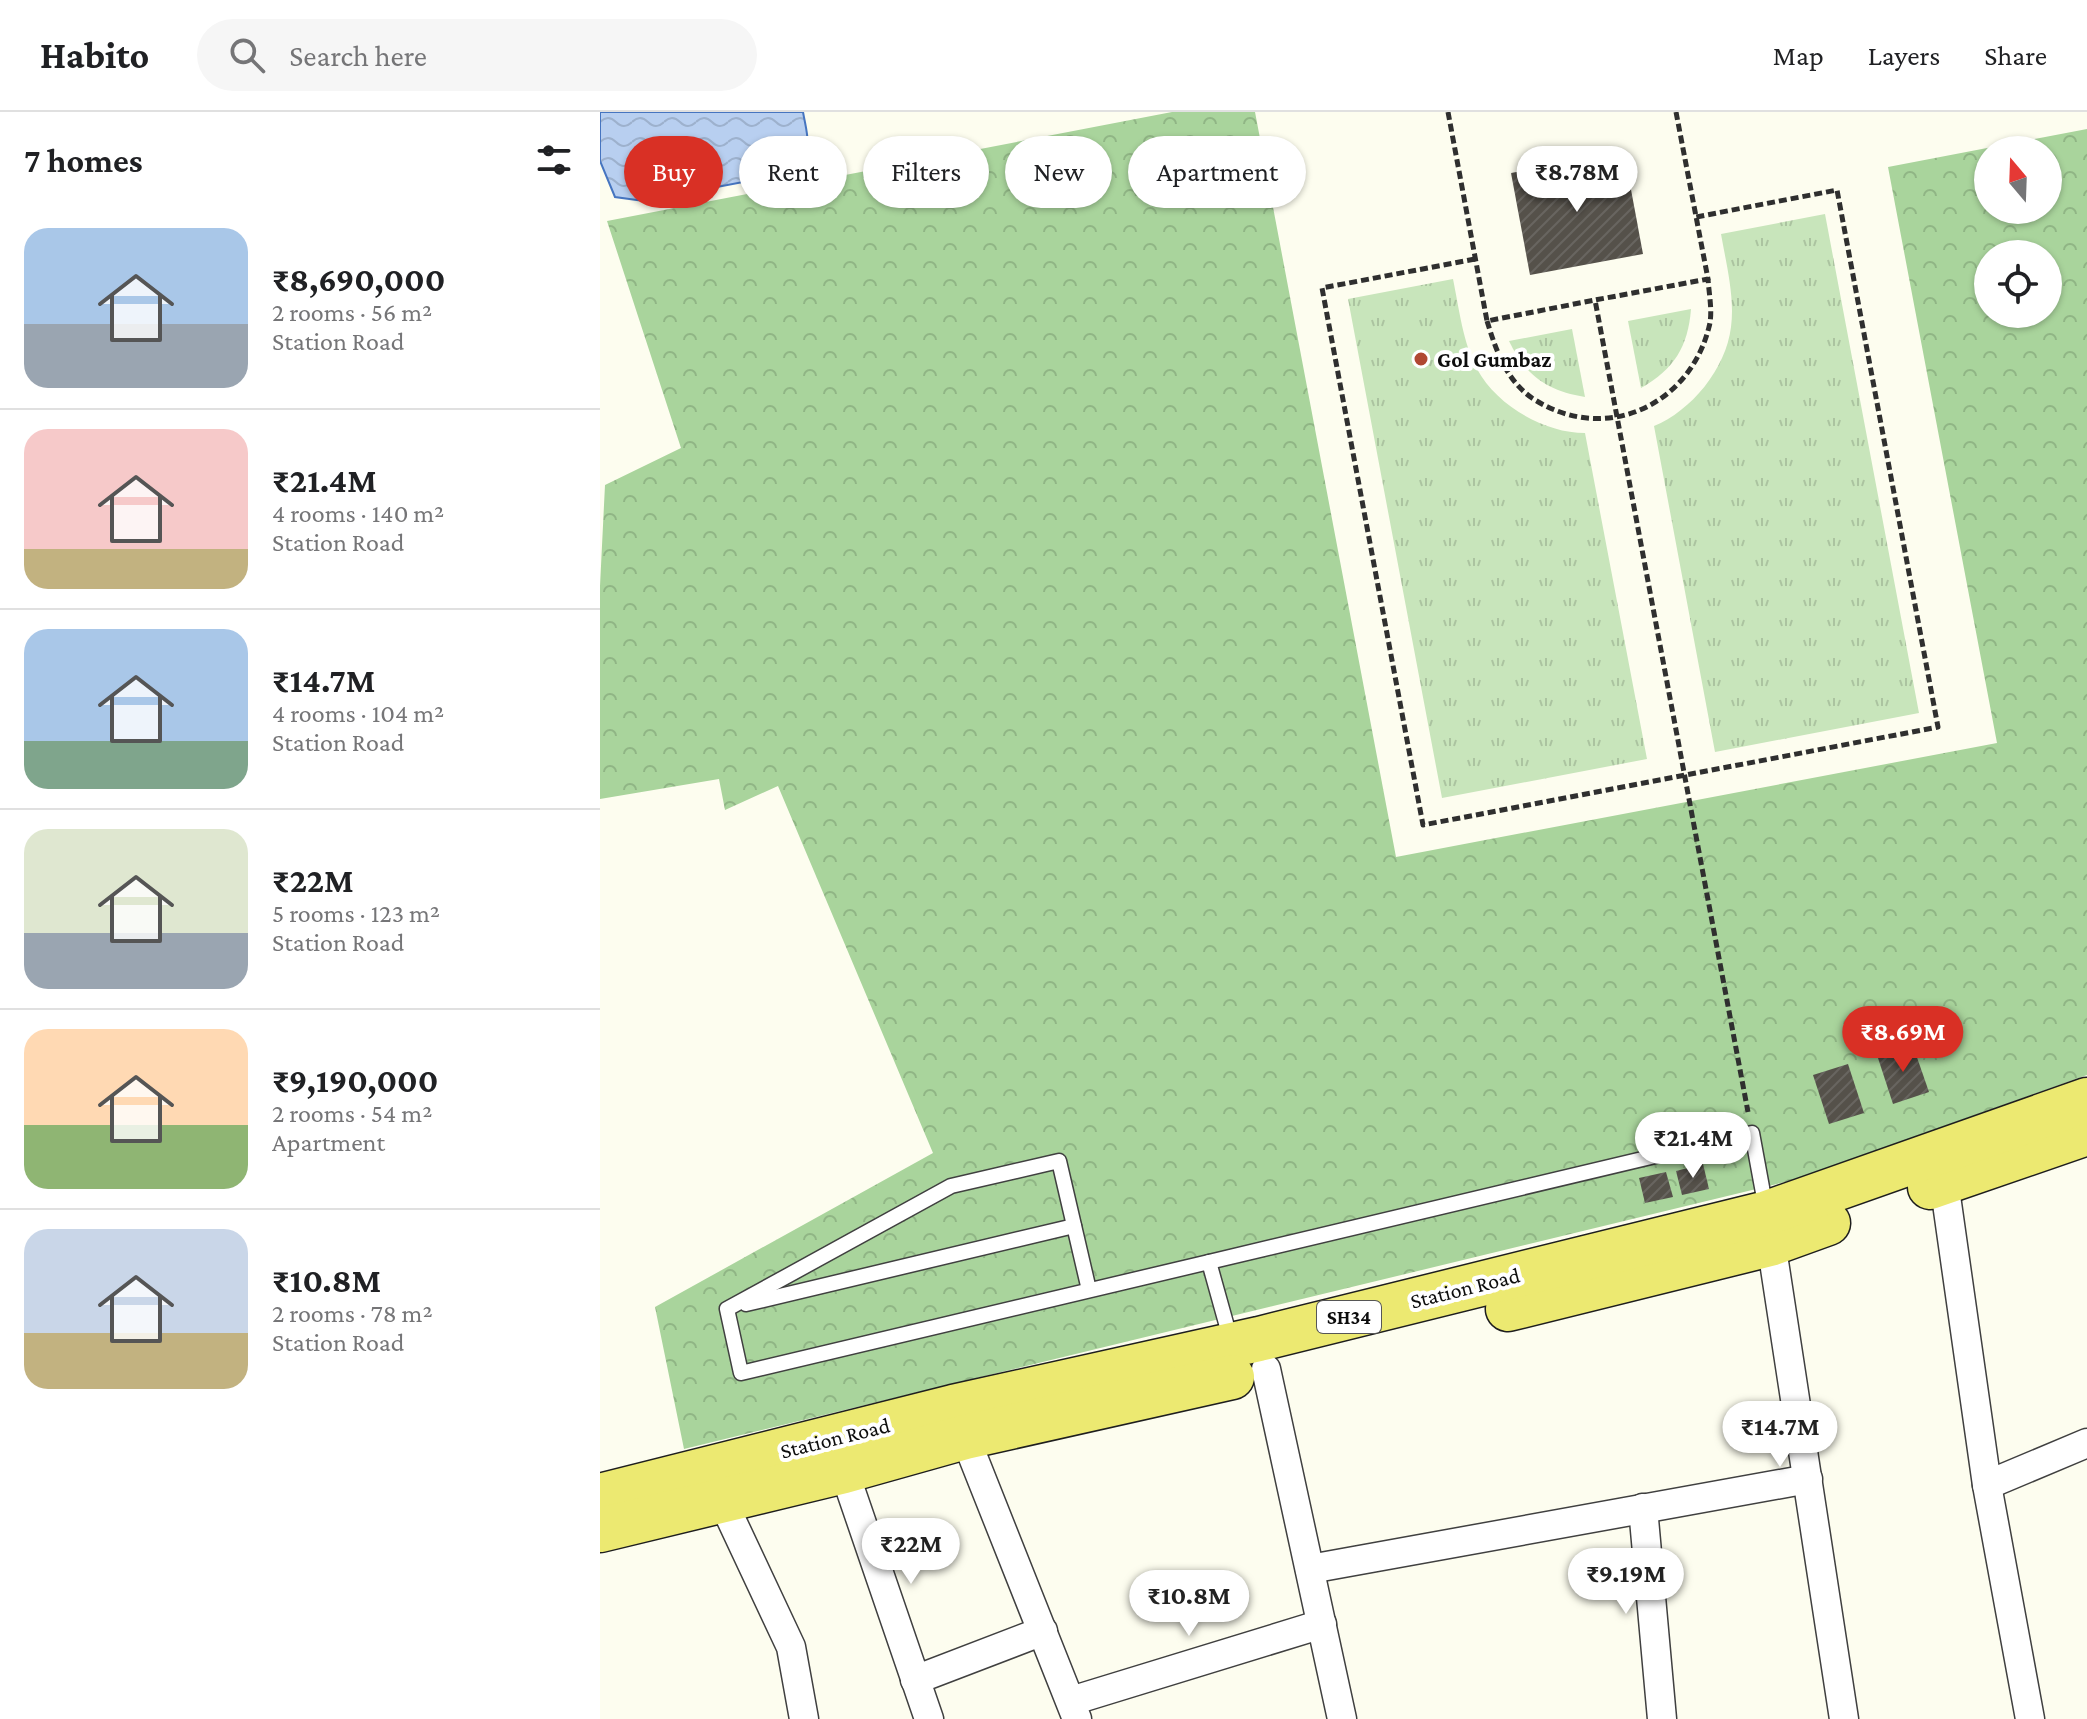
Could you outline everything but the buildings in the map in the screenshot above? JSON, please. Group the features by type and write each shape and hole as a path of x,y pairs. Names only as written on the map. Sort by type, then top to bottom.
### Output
{"main road":[{"name":"Station Road","path":"1768,1228 2087,1100"},
{"name":"Station Road","path":"600,1530 844,1471 1249,1358 1944,1182 2087,1133"},
{"name":"Station Road","path":"600,1496 953,1407 1249,1358"}],"street":[{"path":"1944,1182 1987,1485 2030,1719"},
{"path":"1768,1228 1844,1719"},
{"path":"1249,1358 1310,1569 1342,1719"},
{"path":"965,1437 1074,1710 1322,1624"},
{"path":"1987,1485 2087,1443"},
{"path":"844,1471 929,1719"},
{"path":"1310,1569 1808,1479"},
{"path":"722,1500 791,1647 804,1719"},
{"path":"1643,1508 1662,1719"},
{"path":"915,1680 1043,1631"}],"lane":[{"path":"727,1309 741,1373 1752,1133 1768,1228"},
{"path":"727,1309 951,1186 1059,1161 1089,1290"},
{"path":"727,1309 1074,1226"},
{"path":"1209,1262 1249,1358"}],"path":[{"path":"1448,112 1487,321 1501,364 1531,398 1572,417 1617,419 1661,401 1694,369 1710,325 1708,279 1676,112"},
{"path":"1475,259 1322,288 1423,825 1938,727 1837,190 1696,217"},
{"path":"1487,321 1708,279"},
{"path":"1595,300 1752,1133"}],"green space":[{"path":"1172,112 1255,112 1260,136 1128,136 1128,208 1273,208 1396,857 1997,743 1888,167 1974,151 1974,224 2062,224 2062,136 2050,136 2087,129 2087,1075 1793,1180 684,1449 655,1307 933,1153 778,786 725,810 719,779 600,799 600,586 605,485 681,448 607,221 674,208 723,208 723,199 739,196 739,208 847,208 847,175 863,172 863,208 989,208 989,147 1005,144 1005,208 1112,208 1112,136 1048,136"},
{"path":"1825,214 1919,713 1715,752 1654,426 1681,410 1704,387 1728,343 1732,304 1721,234"},
{"path":"1453,279 1468,348 1477,369 1497,395 1509,406 1539,423 1585,433 1647,759 1442,798 1348,299"},
{"path":"1691,309 1687,335 1677,356 1662,373 1641,388 1628,321"},
{"path":"1572,329 1585,397 1559,391 1539,380 1523,364 1509,341"}],"water":[{"path":"600,112 803,112 807,131 807,136 739,136 739,183 723,186 723,136 624,136 624,198 615,197 600,161"}],"place":[{"name":"Gol Gumbaz","path":"1421,359"}]}
